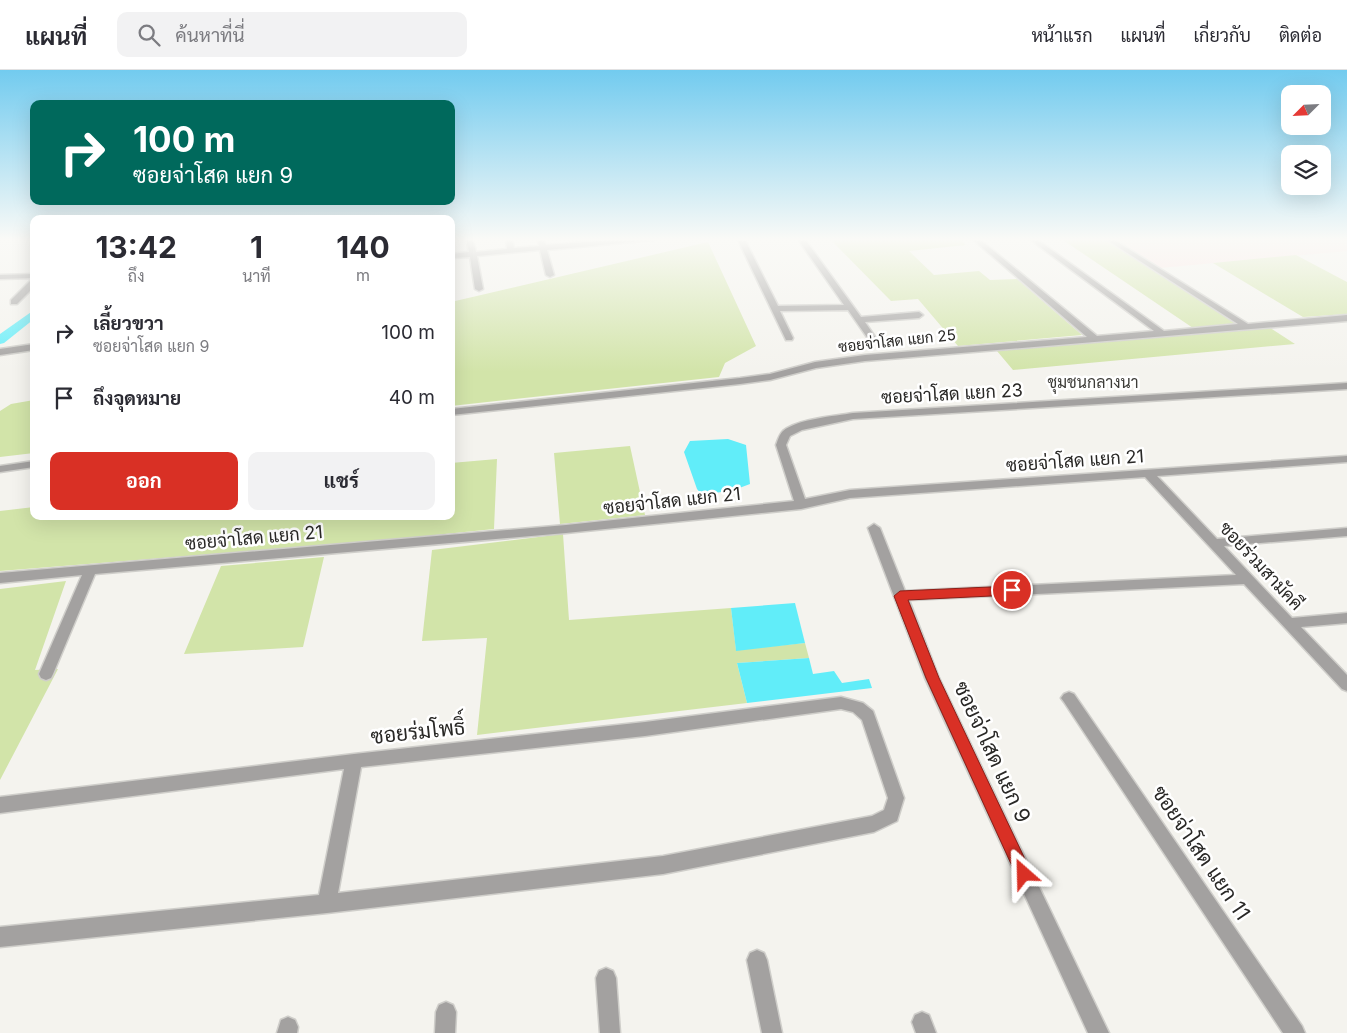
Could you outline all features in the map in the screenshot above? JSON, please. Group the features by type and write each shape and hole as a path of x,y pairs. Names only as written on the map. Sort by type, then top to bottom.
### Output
{"street":[{"path":"478,283 479,289"},
{"path":"762,283 789,338"},
{"path":"833,283 874,341"},
{"path":"1028,283 1095,339"},
{"path":"1093,283 1162,333"},
{"path":"1178,283 1246,326"},
{"path":"14,302 30,286"},
{"path":"774,309 850,307"},
{"path":"859,320 920,314"},
{"name":"ซอยจ่าโสด แยก 25","path":"455,412 740,381 770,377 815,365 864,358 1347,318"},
{"path":"2,352 30,348"},
{"name":"ซอยจ่าโสด แยก 23","path":"802,505 781,446 786,434 824,421 853,416 1347,386"},
{"name":"ซอยจ่าโสด แยก 21","path":"0,578 566,529 802,505 832,496 850,494 1347,460"},
{"path":"0,469 30,465"},
{"name":"ซอยร่วมสามัคคี","path":"1148,473 1347,685"},
{"name":"ซอยจ่าโสด แยก 9","path":"874,528 932,678 1099,1033"},
{"path":"1214,543 1347,532"},
{"path":"46,674 90,571"},
{"path":"900,596 1248,579"},
{"path":"1290,623 1347,618"},
{"name":"ซอยจ่าโสด แยก 11","path":"1069,698 1296,1033"},
{"name":"ซอยร่มโพธิ์","path":"0,805 354,761 645,729 841,703 858,707 868,716 896,798 891,815 874,824 663,865 327,904"},
{"path":"0,937 327,904 354,761"},
{"path":"756,960 772,1033"},
{"path":"606,978 610,1033"},
{"path":"445,1033 446,1012"}],"green space":[{"path":"533,283 727,283 756,346 725,363 719,377 455,406 455,301"},
{"path":"873,283 1022,283 1082,335 958,346 918,299 891,301"},
{"path":"1126,283 1173,283 1236,324 1193,328"},
{"path":"1246,283 1347,283 1347,314 1303,317"},
{"path":"1269,327 1295,344 1013,370 997,351"},
{"path":"30,401 30,453 0,457 0,411 11,404"},
{"path":"630,446 645,515 560,524 554,453"},
{"path":"497,459 494,529 386,540 0,571 0,511 30,507 30,520 455,520 455,463"},
{"path":"563,534 569,620 731,608 736,650 805,643 809,658 737,663 747,703 477,735 487,638 422,641 432,550"},
{"path":"324,557 303,647 184,654 221,566"},
{"path":"66,581 35,670 58,669 0,780 0,589"}],"water":[{"path":"728,439 746,445 750,484 734,490 702,495 697,489 684,452 690,441"},
{"path":"795,603 805,643 736,651 731,608"},
{"path":"809,658 813,674 834,671 842,683 869,679 872,688 747,703 737,663"}],"waterway":[{"path":"0,340 30,316"}],"district":[{"name":"ชุมชนกลางนา","path":"1093,382"}],"route":[{"path":"1012,590 900,596 932,678 1024,874"}]}
